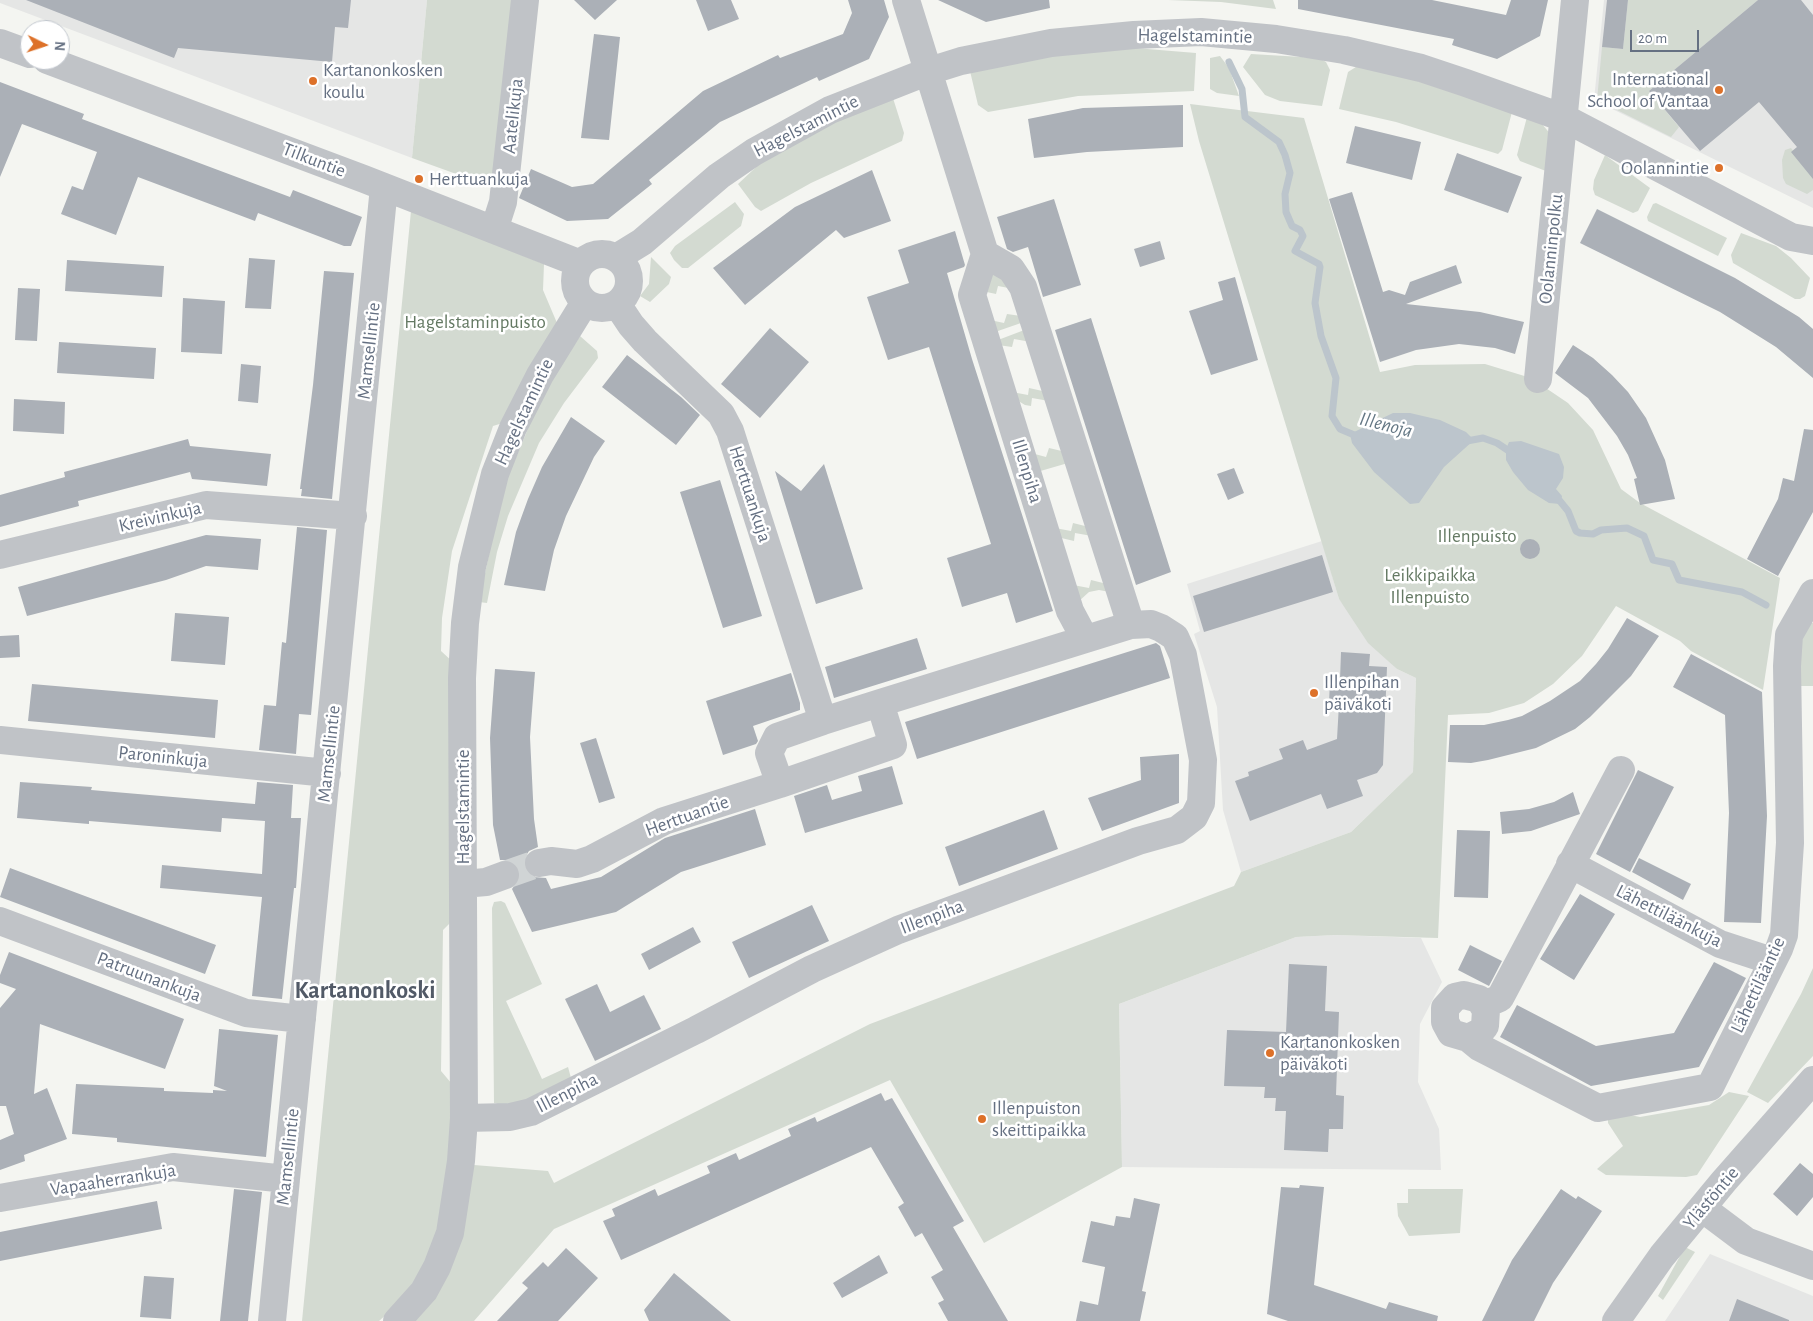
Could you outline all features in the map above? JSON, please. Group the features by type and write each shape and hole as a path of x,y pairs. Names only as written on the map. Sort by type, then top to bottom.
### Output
{"street":[{"name":"Aatelikuja","path":"494,230 503,202 525,0"},
{"path":"906,0 985,254 1011,269 1023,287 1131,625"},
{"path":"1564,118 1575,0"},
{"name":"Hagelstamintie","path":"616,258 642,242 718,176 754,152 830,110 929,71 961,61 1051,43 1134,34 1201,32 1276,38 1344,50 1421,68 1564,118 1802,239 1813,260"},
{"path":"0,43 20,50"},
{"name":"Tilkuntie","path":"70,69 384,187 581,264"},
{"name":"Oolanninpolku","path":"1538,379 1564,118"},
{"name":"Mamsellintie","path":"272,1321 384,187"},
{"path":"601,254 616,258 623,264 629,281 628,290 617,304 600,308 585,302 579,296 575,280 581,264 593,255 601,254"},
{"name":"Illenpiha","path":"464,1118 510,1117 531,1112 696,1030 812,969 898,930 1138,841 1177,830 1194,817 1201,803 1202,760 1183,656 1175,637 1151,624 1131,625 1085,639 1070,612 972,295 985,254"},
{"name":"Hagelstamintie","path":"397,1321 424,1291 437,1267 450,1232 461,1161 464,1118 464,631 478,540 495,474 513,428 558,342 585,302"},
{"name":"Herttuankuja","path":"617,304 631,325 645,341 722,414 730,431 823,720"},
{"name":"Kreivinkuja","path":"0,555 206,505 353,516"},
{"name":"Lähettilääntie","path":"1484,1005 1474,996 1464,995 1455,997 1445,1008 1444,1015 1448,1029 1598,1108 1710,1087 1772,961 1780,949 1784,935 1790,843 1787,676 1789,635 1813,593"},
{"path":"780,784 769,753 777,736 1085,639"},
{"name":"Herttuantie","path":"539,863 551,861 577,864 592,859 664,821 894,746 880,703"},
{"name":"Paroninkuja","path":"0,740 327,773"},
{"path":"1468,1038 1480,1032 1485,1026 1487,1018 1484,1005 1500,998 1621,770"},
{"name":"Lähettiläänkuja","path":"1570,864 1720,944 1772,961"},
{"path":"463,884 486,882 506,875"},
{"name":"Patruunankuja","path":"0,921 246,1013 302,1019"},
{"name":"Ylästöntie","path":"1616,1321 1662,1256 1813,1080"},
{"name":"Vapaaherrankuja","path":"0,1198 173,1167 286,1179"},
{"path":"1702,1208 1746,1241 1813,1266"}],"shaded area":[{"name":"Kartanonkosken koulu","path":"0,0 427,0 412,158 70,29 70,20 45,20 0,3"},
{"path":"1604,0 1813,0 1813,208 1594,100"},
{"name":"Illenpihan päiväkoti","path":"1322,541 1339,599 1397,669 1416,678 1413,772 1351,832 1241,872 1223,810 1217,707 1194,634 1200,631 1187,584"},
{"name":"Kartanonkosken päiväkoti","path":"1335,935 1421,938 1442,982 1420,1024 1418,1082 1439,1129 1441,1170 1122,1167 1119,1004 1296,937"},
{"path":"1710,1254 1813,1296 1813,1321 1665,1321"}],"green space":[{"path":"427,0 514,0 495,188 412,158"},
{"path":"1168,0 1273,0 1276,9 1221,2"},
{"path":"1628,0 1758,0 1649,91 1679,127 1671,137 1597,100 1602,47 1623,49"},
{"path":"1135,48 1196,53 1194,91 1078,96 988,112 978,105 970,71 1057,53"},
{"path":"1251,54 1319,58 1326,62 1330,70 1322,106 1280,101 1265,95 1243,67"},
{"path":"1220,56 1229,68 1239,96 1217,93 1210,89 1210,58"},
{"path":"1359,65 1394,73 1512,112 1502,150 1498,154 1396,122 1339,109 1348,72"},
{"path":"892,95 904,133 902,141 811,183 761,211 755,207 738,184 769,155 793,141"},
{"name":"Illenpuisto","path":"1190,104 1304,118 1380,372 1415,365 1485,364 1531,378 1568,403 1593,430 1621,489 1640,503 1780,578 1763,690 1691,651 1680,641 1616,606 1582,656 1553,684 1524,703 1489,713 1448,715 1438,938 1335,935 1296,937 1119,1004 1122,1167 984,1243 890,1080 554,1229 474,1321 413,1321 474,1165 548,1171 554,1183 870,1024 1234,886 1241,872 1351,832 1413,772 1416,678 1397,669 1368,643 1339,599 1199,141"},
{"path":"1527,117 1542,124 1552,136 1551,173 1520,161 1517,155"},
{"path":"1791,148 1813,178 1813,190 1807,194 1786,184 1783,178 1782,160 1785,150"},
{"path":"1605,155 1650,188 1638,211 1633,213 1595,195 1593,189 1594,180"},
{"path":"735,202 744,214 741,226 688,268 682,268 670,253 675,246"},
{"path":"1656,203 1727,238 1718,256 1648,221 1647,217 1653,204"},
{"name":"Hagelstaminpuisto","path":"411,211 544,264 543,290 557,323 506,422 493,426 452,551 442,618 441,651 454,663 453,920 443,930 441,1071 452,1084 453,1115 444,1212 418,1280 398,1304 379,1321 302,1321"},
{"path":"1741,233 1776,246 1791,258 1810,278 1805,296 1795,299 1733,263 1731,255"},
{"path":"651,257 671,277 669,284 650,302 640,296 649,284"},
{"path":"994,269 1014,289 998,286 996,294 982,291"},
{"path":"1007,314 1021,316 1021,323 995,332 990,320 1004,323"},
{"path":"1027,329 1031,342 1014,339 1012,347 998,345 998,340"},
{"path":"580,336 597,351 598,358 564,403 539,443 508,516 497,552 487,603 479,602 497,516 509,474 543,393"},
{"path":"1029,388 1047,392 1049,401 1032,398 1031,406 1015,399 1012,392 1028,395"},
{"path":"1049,448 1066,452 1068,463 1037,472 1031,453 1046,457"},
{"path":"1073,523 1089,527 1092,536 1075,533 1074,541 1057,537 1055,528 1071,531"},
{"path":"1091,580 1107,584 1110,592 1099,590 1089,592 1078,602 1073,585 1089,588"},
{"path":"1810,622 1813,623 1813,686 1797,686 1800,639"},
{"path":"501,901 505,903 542,984 506,1001 542,1079 568,1067 571,1078 532,1099 502,1105 494,1103 492,908 494,902"},
{"path":"1813,968 1813,1056 1768,1103 1747,1092 1801,994"},
{"path":"1729,1092 1749,1096 1697,1175 1686,1177 1606,1175 1597,1169 1623,1146 1608,1123 1608,1116 1625,1114 1640,1117 1709,1105"},
{"path":"1408,1189 1463,1189 1460,1233 1409,1236 1398,1216 1397,1203 1408,1203"},
{"path":"1685,1247 1695,1252 1663,1300 1658,1296"}],"water":[{"path":"1393,413 1410,413 1440,420 1466,432 1474,440 1444,467 1419,503 1410,504 1374,472 1352,443 1350,434"},
{"path":"1521,441 1559,454 1564,467 1563,478 1556,489 1562,496 1560,504 1549,503 1528,490 1513,472 1506,460 1506,449 1509,442"}],"building":[{"path":"26,0 351,0 348,28 335,27 332,62 178,48 174,58"},
{"path":"574,0 617,0 595,20"},
{"path":"696,0 731,0 739,19 708,31"},
{"path":"848,0 884,0 889,17 869,59 819,81 817,77 720,122 649,180 652,184 608,219 567,221 519,198 531,169 572,187 593,184 703,91 778,55 780,58 843,34 852,13"},
{"path":"938,0 1049,0 1050,8 986,22"},
{"path":"1298,0 1432,0 1506,15 1511,0 1548,0 1540,36 1497,59 1452,45 1454,39 1298,9"},
{"path":"1607,0 1628,0 1623,49 1602,47"},
{"path":"1758,0 1801,0 1813,15 1813,179 1791,152 1797,147 1759,102 1700,151 1649,91"},
{"path":"594,34 620,37 609,140 581,138"},
{"path":"0,82 84,114 82,119 290,197 293,190 362,217 351,246 344,246 258,213 255,221 138,177 116,235 61,214 72,186 83,190 97,152 22,124 0,177"},
{"path":"1183,105 1183,147 1087,152 1034,158 1028,119 1083,108"},
{"path":"1355,126 1421,142 1412,180 1346,163"},
{"path":"1457,153 1522,177 1508,213 1444,190"},
{"path":"872,170 891,221 844,238 836,230 745,305 713,268 795,207"},
{"path":"1352,192 1383,292 1389,290 1405,295 1410,282 1456,265 1462,283 1406,304 1480,312 1524,322 1515,354 1495,348 1459,344 1416,350 1380,362 1329,199"},
{"path":"1054,199 1081,285 1043,297 1028,247 1013,252 1007,249 997,217"},
{"path":"1597,209 1735,278 1799,317 1813,329 1813,378 1776,347 1720,312 1580,243"},
{"path":"955,231 965,265 947,273 972,359 1053,611 1016,623 1007,593 962,607 947,558 991,544 929,347 888,360 867,297 909,283 898,250"},
{"path":"1160,241 1165,259 1140,267 1134,249"},
{"path":"249,258 275,260 271,309 245,308"},
{"path":"67,260 164,266 162,297 65,291"},
{"path":"324,271 354,273 332,499 301,496 302,489 300,489 313,385"},
{"path":"1235,277 1258,360 1211,375 1189,311 1223,300 1218,282"},
{"path":"18,288 40,289 37,341 15,340"},
{"path":"183,298 225,301 222,354 181,352"},
{"path":"1091,318 1171,572 1136,585 1055,330"},
{"path":"770,328 809,362 760,418 721,384"},
{"path":"59,342 156,348 154,379 57,373"},
{"path":"1573,345 1593,358 1612,375 1628,392 1646,418 1665,460 1675,499 1640,505 1634,479 1637,478 1628,455 1617,436 1588,398 1555,373"},
{"path":"627,355 681,397 700,415 676,445 602,387"},
{"path":"241,364 261,366 258,403 238,401"},
{"path":"14,399 65,402 64,434 13,431"},
{"path":"571,417 605,441 594,457 566,516 554,550 545,591 504,585 516,532 528,499 542,467"},
{"path":"1804,429 1813,430 1813,512 1778,576 1747,559 1778,499 1783,478 1794,481"},
{"path":"188,439 190,446 271,454 267,486 192,479 190,472 78,501 79,506 0,527 0,495 65,477 64,472"},
{"path":"824,464 863,589 816,604 775,471 801,491"},
{"path":"1234,468 1244,493 1228,500 1217,474"},
{"path":"720,480 762,616 723,628 680,492"},
{"path":"297,527 327,530 311,715 299,714 296,754 259,750 264,705 276,706 282,642 286,643"},
{"path":"206,535 261,539 258,570 206,566 166,580 27,616 18,587"},
{"path":"1530,539 1537,542 1540,549 1537,556 1530,559 1523,556 1520,549 1523,542"},
{"path":"1322,555 1333,592 1204,632 1193,596"},
{"path":"175,613 229,617 225,665 171,661"},
{"path":"1627,618 1659,636 1631,676 1590,717 1575,729 1536,748 1471,763 1448,762 1450,725 1484,725 1508,720 1522,716 1550,701 1580,681 1596,664 1608,649"},
{"path":"19,635 20,657 0,658 0,636"},
{"path":"917,638 927,669 834,698 825,667"},
{"path":"1156,643 1160,646 1170,678 917,759 905,722"},
{"path":"1341,652 1370,654 1369,666 1387,667 1383,765 1377,773 1357,780 1363,796 1327,809 1321,794 1250,821 1235,781 1249,776 1248,772 1283,759 1279,749 1303,740 1307,750 1337,739 1339,704 1329,704 1330,679 1340,680"},
{"path":"1691,654 1762,692 1767,816 1761,923 1724,922 1729,813 1725,715 1673,687"},
{"path":"495,669 535,672 530,737 534,819 538,847 529,851 525,857 524,865 527,873 533,877 546,878 551,889 601,877 665,838 755,809 766,845 681,872 616,912 532,932 512,889 520,878 520,870 515,863 500,860 493,825 490,738"},
{"path":"791,673 800,703 800,710 753,726 758,741 756,744 723,755 706,701"},
{"path":"32,684 218,700 215,738 28,721"},
{"path":"596,738 615,798 599,803 580,743"},
{"path":"1179,754 1179,803 1102,831 1088,798 1141,780 1140,757"},
{"path":"892,766 903,804 805,833 794,796 827,785 832,800 862,791 858,776"},
{"path":"1638,770 1674,787 1630,872 1596,854"},
{"path":"20,782 92,787 91,790 255,804 257,782 293,785 291,818 301,818 296,888 294,888 282,999 252,996 262,897 160,888 162,865 262,874 265,821 222,818 221,832 89,821 89,824 17,818"},
{"path":"1573,792 1580,814 1531,831 1502,834 1500,812 1529,809 1554,802"},
{"path":"1044,810 1058,849 959,886 945,847"},
{"path":"1457,830 1490,831 1488,898 1454,897"},
{"path":"1639,858 1691,884 1683,900 1632,872"},
{"path":"10,868 216,945 205,974 0,897"},
{"path":"1580,894 1615,914 1574,980 1540,959"},
{"path":"812,905 829,941 749,978 732,942"},
{"path":"693,927 701,942 649,970 641,954"},
{"path":"1470,945 1502,961 1489,986 1458,970"},
{"path":"9,952 184,1019 165,1069 40,1024 34,1094 47,1088 67,1139 24,1155 25,1161 0,1170 0,1140 14,1134 6,1106 0,1106 0,1008 16,989 0,983 0,975"},
{"path":"1714,962 1746,978 1699,1067 1591,1086 1500,1037 1517,1005 1596,1046 1674,1033"},
{"path":"1289,964 1327,966 1325,1011 1339,1012 1336,1095 1344,1096 1343,1129 1329,1129 1328,1152 1284,1150 1286,1111 1275,1111 1276,1098 1264,1098 1265,1087 1224,1086 1227,1030 1286,1032"},
{"path":"597,984 610,1012 644,995 661,1029 595,1061 565,999"},
{"path":"219,1029 278,1035 266,1157 117,1142 117,1138 72,1134 76,1084 164,1088 164,1091 213,1093 213,1090 227,1091 214,1086"},
{"path":"881,1093 885,1101 892,1098 964,1221 953,1227 1008,1321 948,1321 938,1303 944,1300 931,1277 943,1270 922,1233 915,1237 898,1207 904,1203 871,1147 621,1260 603,1221 615,1216 612,1209 655,1189 658,1196 710,1173 707,1166 736,1153 739,1160 791,1136 788,1129 815,1117 817,1122"},
{"path":"1800,1163 1813,1174 1813,1197 1797,1216 1773,1194"},
{"path":"1300,1185 1324,1187 1314,1285 1386,1309 1389,1302 1438,1316 1437,1321 1288,1321 1267,1314 1281,1187 1299,1188"},
{"path":"234,1189 262,1192 248,1321 220,1321"},
{"path":"1561,1189 1576,1199 1578,1196 1602,1211 1553,1283 1534,1321 1482,1321 1512,1260"},
{"path":"1134,1198 1160,1204 1142,1291 1146,1292 1140,1321 1076,1321 1080,1301 1098,1305 1105,1267 1082,1262 1091,1221 1114,1226 1116,1216 1130,1218"},
{"path":"157,1201 162,1229 0,1261 0,1232"},
{"path":"566,1248 598,1278 558,1321 497,1321 528,1288 522,1283 543,1262 548,1267"},
{"path":"879,1255 888,1273 842,1298 833,1283"},
{"path":"674,1273 731,1321 649,1321 644,1310"},
{"path":"144,1276 174,1278 171,1319 140,1317"},
{"path":"1737,1299 1789,1320 1789,1321 1729,1321"}],"waterway":[{"name":"Illenoja","path":"1229,62 1242,89 1245,117 1279,142 1285,155 1290,173 1285,194 1286,212 1292,226 1300,230 1303,236 1295,251 1319,264 1320,267 1315,303 1321,336 1336,378 1332,416 1340,429 1359,437"},
{"name":"Illenoja","path":"1467,441 1483,438 1497,443 1512,453"},
{"name":"Illenoja","path":"1555,495 1568,511 1576,531 1593,534 1601,530 1627,528 1644,536 1653,560 1672,564 1679,580 1742,592 1766,605"}],"tunnel":[{"path":"505,875 539,863"}],"place":[{"name":"Kartanonkosken koulu","path":"313,81"},
{"name":"International School of Vantaa","path":"1719,90"},
{"name":"Oolannintie","path":"1719,168"},
{"name":"Herttuankuja","path":"419,179"},
{"name":"Illenpihan päiväkoti","path":"1314,693"},
{"name":"Kartanonkosken päiväkoti","path":"1270,1053"},
{"name":"Illenpuiston skeittipaikka","path":"982,1119"}],"district":[{"name":"Kartanonkoski","path":"365,991"}],"park label":[{"name":"Leikkipaikka Illenpuisto","path":"1430,586"}]}
